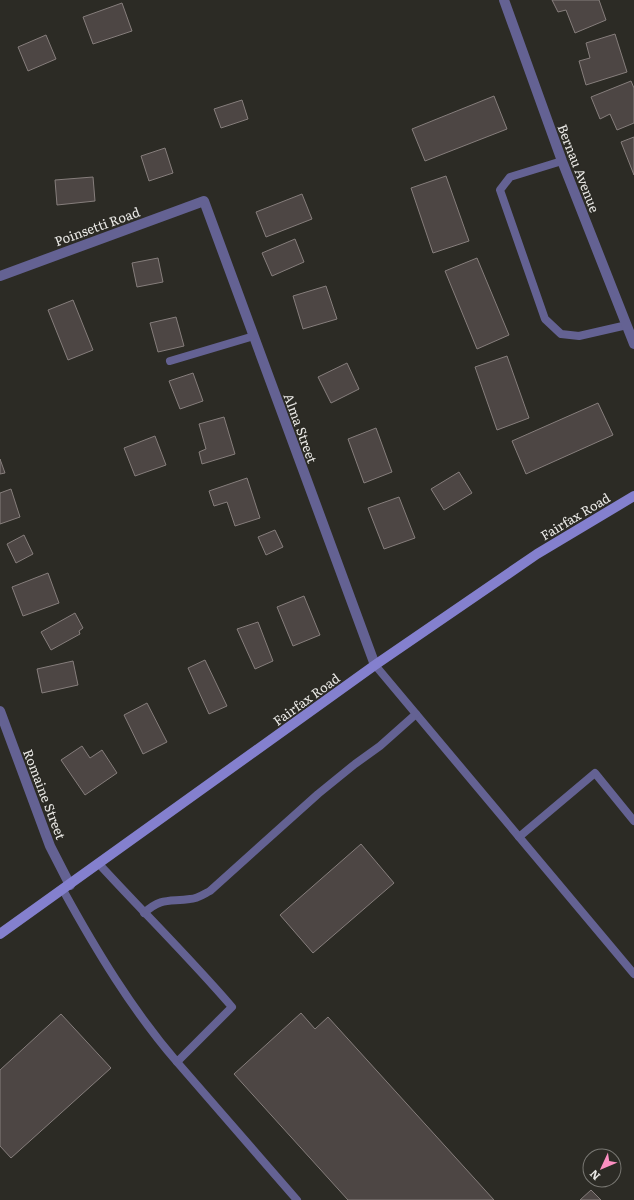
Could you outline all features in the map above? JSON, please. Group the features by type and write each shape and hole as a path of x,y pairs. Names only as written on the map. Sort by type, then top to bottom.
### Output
{"street":[{"name":"Bernau Avenue","path":"504,0 562,161 634,344"},
{"name":"Poinsetti Road","path":"0,276 204,201"},
{"name":"Alma Street","path":"204,201 375,665"},
{"name":"Fairfax Road","path":"0,934 375,665 537,554 634,496"},
{"name":"Romaine Street","path":"0,712 50,846 67,887"}],"lane":[{"path":"562,161 510,177 500,190 545,319 561,334 579,336 627,325"},
{"path":"170,361 254,336"},
{"path":"375,665 634,974"},
{"path":"144,913 154,903 170,900 192,899 210,891 318,794 380,746 416,714"},
{"path":"519,837 595,772 634,821"},
{"path":"99,864 203,974 232,1007 177,1062"},
{"path":"67,887 98,953 159,1041 298,1200"}],"building":[{"path":"552,0 599,0 606,20 575,33 566,10 558,12"},
{"path":"122,3 132,31 93,44 83,17"},
{"path":"615,34 627,72 586,85 579,61 590,58 586,43"},
{"path":"46,35 56,59 28,71 18,47"},
{"path":"631,81 634,88 634,123 617,130 610,114 600,119 591,97"},
{"path":"494,96 507,129 425,161 412,129"},
{"path":"242,100 248,119 221,128 214,109"},
{"path":"634,137 634,175 621,142"},
{"path":"165,148 173,173 149,181 141,156"},
{"path":"446,176 469,241 433,253 411,188"},
{"path":"93,177 95,201 57,205 55,180"},
{"path":"302,194 312,219 266,237 256,212"},
{"path":"295,239 304,262 272,276 262,253"},
{"path":"158,258 163,282 137,287 132,263"},
{"path":"477,258 509,335 477,349 445,271"},
{"path":"326,286 337,319 303,329 293,296"},
{"path":"73,300 93,350 68,360 48,310"},
{"path":"176,317 184,346 158,352 150,323"},
{"path":"507,356 529,418 497,430 475,367"},
{"path":"347,363 359,389 331,403 318,377"},
{"path":"193,373 203,401 180,409 169,381"},
{"path":"598,403 613,435 526,474 512,441"},
{"path":"224,417 235,454 202,464 199,452 206,449 199,424"},
{"path":"376,428 392,472 364,483 348,439"},
{"path":"155,436 166,465 135,476 124,448"},
{"path":"0,459 5,473 0,474"},
{"path":"459,472 472,493 444,510 431,489"},
{"path":"247,478 260,518 235,526 227,502 214,506 209,491"},
{"path":"11,489 20,517 0,524 0,493"},
{"path":"399,497 415,538 384,549 368,508"},
{"path":"275,530 283,547 266,555 258,537"},
{"path":"24,535 33,554 16,563 7,544"},
{"path":"48,573 59,603 23,616 12,587"},
{"path":"304,596 320,635 293,646 277,607"},
{"path":"75,613 83,628 79,631 80,634 51,650 41,632"},
{"path":"258,622 273,661 255,669 237,629"},
{"path":"205,660 227,706 209,714 188,668"},
{"path":"73,661 78,685 42,693 37,669"},
{"path":"147,703 167,742 143,754 124,715"},
{"path":"82,746 90,758 102,750 117,773 85,795 61,760"},
{"path":"361,844 394,883 313,953 280,915"},
{"path":"301,1013 315,1029 328,1017 494,1200 348,1200 234,1074"},
{"path":"61,1014 111,1068 11,1158 0,1146 0,1070"},
{"path":"591,1190 601,1200 580,1200"}]}
